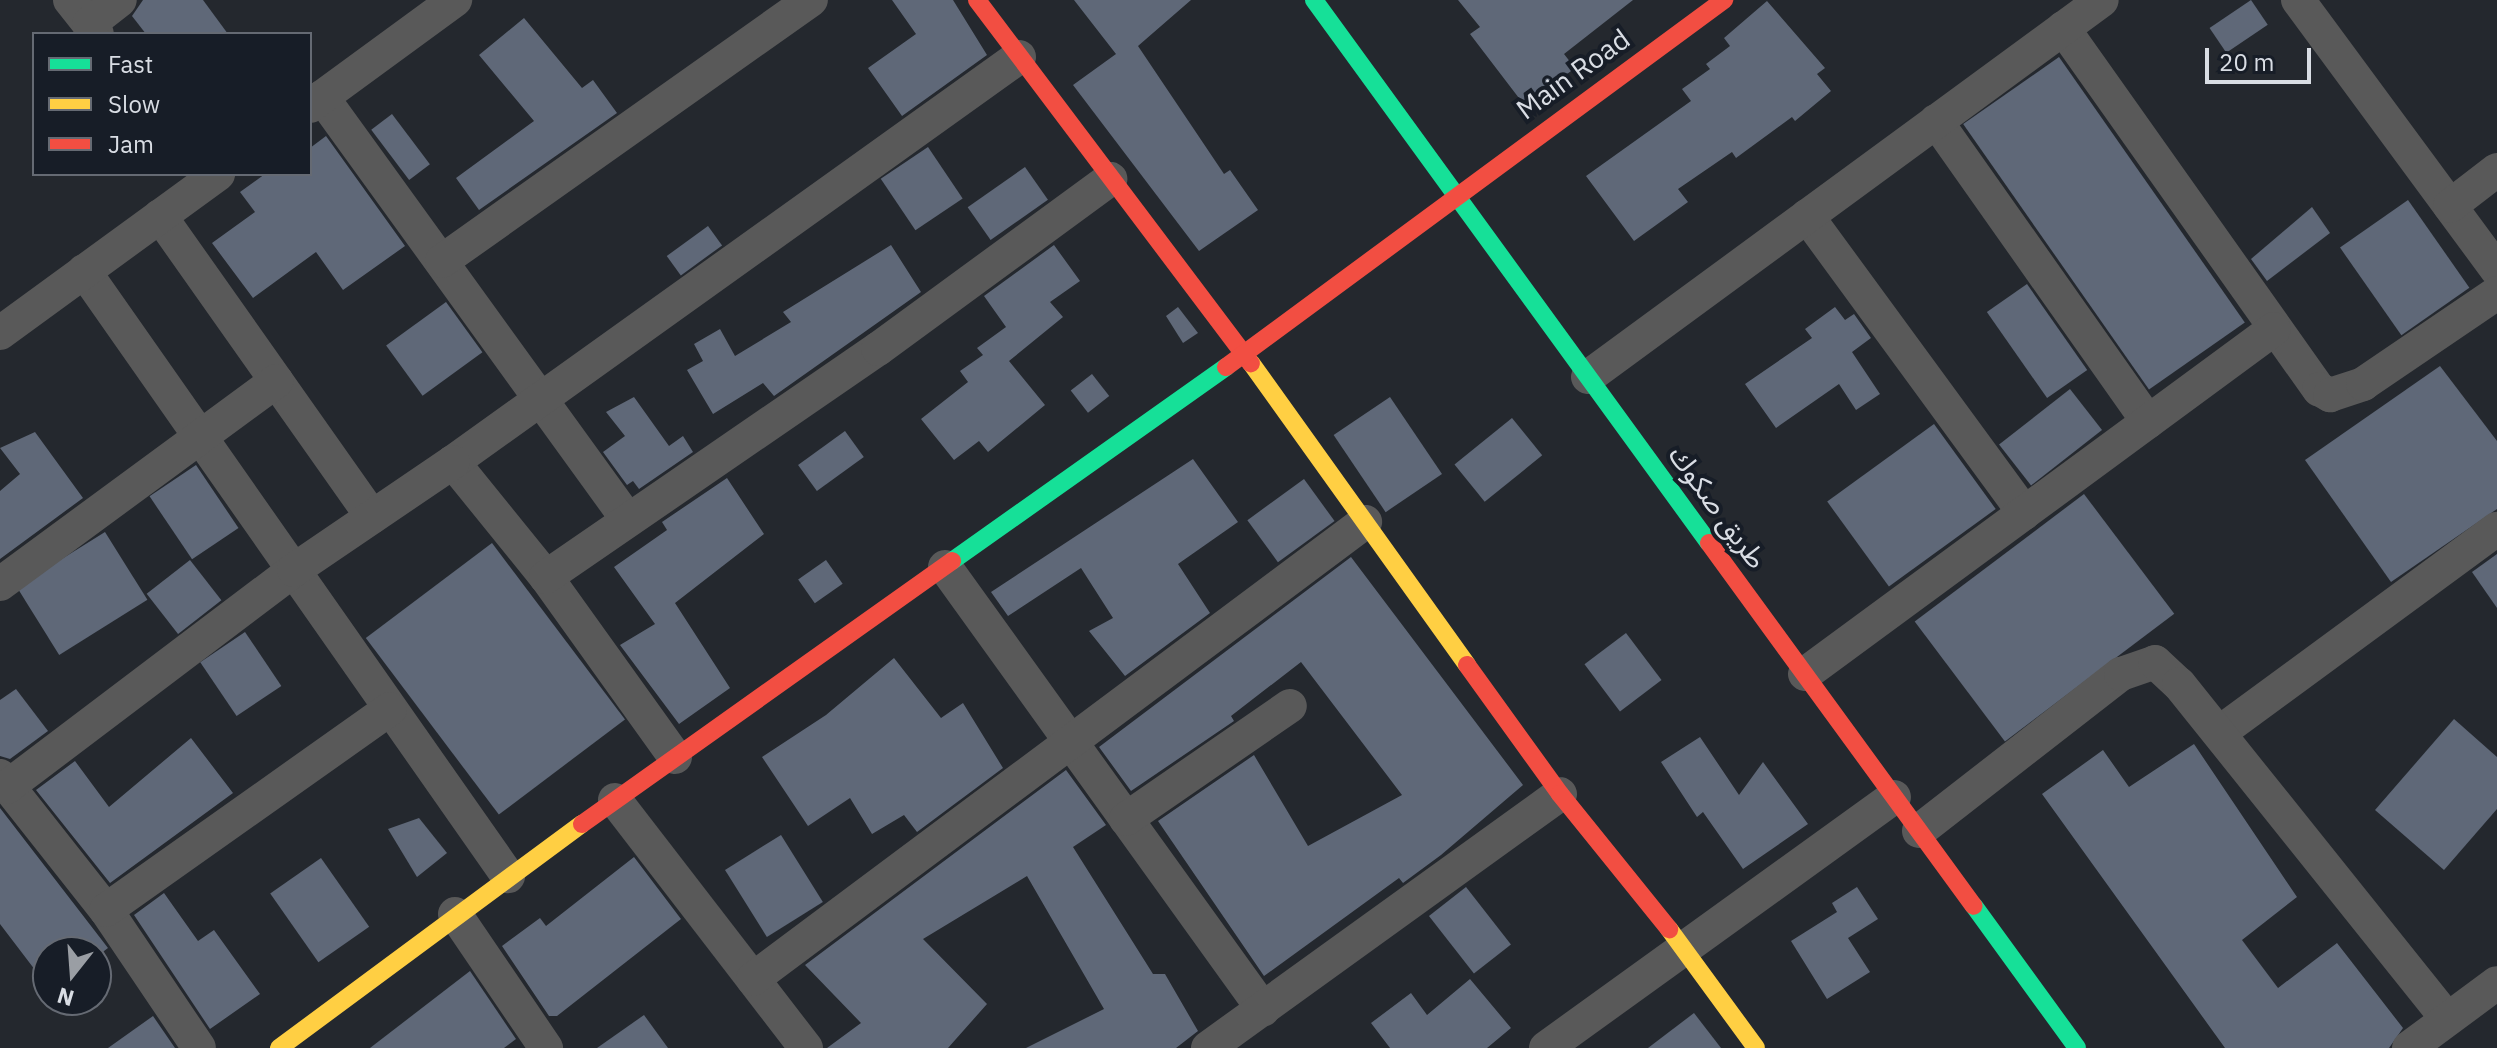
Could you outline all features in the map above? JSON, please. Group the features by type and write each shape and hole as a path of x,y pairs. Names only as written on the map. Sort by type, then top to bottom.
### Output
{"street":[{"path":"85,19 120,0"},
{"path":"455,0 316,102 442,261 628,520"},
{"path":"442,261 811,0"},
{"path":"977,0 1245,354 1560,794 1685,948 1756,1048"},
{"name":"Main Road","path":"279,1048 455,914 1245,354 1454,193 1724,0"},
{"path":"1588,377 2102,0"},
{"path":"2298,0 2497,270"},
{"name":"طريق صكوك","path":"1321,2 1454,193 2077,1048"},
{"path":"2063,28 2319,389 2343,393 2497,293"},
{"path":"199,1048 106,910 4,782 294,570 542,400 1019,57"},
{"path":"1936,121 2148,422"},
{"path":"2450,206 2497,170"},
{"path":"0,333 212,176"},
{"path":"546,577 878,349 1110,179"},
{"path":"160,216 372,517"},
{"path":"1807,216 2024,513"},
{"path":"84,271 508,876"},
{"path":"1805,674 2274,329"},
{"path":"0,584 276,381"},
{"path":"453,462 546,577 675,757"},
{"path":"753,979 1072,744 1365,522"},
{"path":"2219,733 2497,529"},
{"path":"945,567 1263,1009"},
{"path":"1919,831 2121,674 2144,663 2166,669 2447,1019"},
{"path":"1126,819 1290,706"},
{"path":"106,910 390,709"},
{"path":"1208,1048 1560,794"},
{"path":"1546,1048 1894,797"},
{"path":"615,800 806,1048"},
{"path":"455,914 546,1048"},
{"path":"2409,1048 2497,983"}],"building":[{"path":"143,0 203,0 227,32 144,32 132,16"},
{"path":"892,0 953,0 987,55 902,116 868,68 916,34"},
{"path":"1074,0 1191,0 1138,46 1224,174 1230,170 1258,210 1199,251 1073,85 1116,54"},
{"path":"1458,0 1633,0 1564,54 1575,68 1525,106 1470,34 1480,27"},
{"path":"2251,0 2268,25 2226,53 2210,28"},
{"path":"1767,1 1825,68 1817,74 1831,91 1795,121 1792,117 1736,158 1732,152 1678,189 1688,202 1634,241 1586,176 1691,101 1682,89 1710,69 1706,64 1730,46 1724,38"},
{"path":"524,18 582,88 593,80 617,113 479,210 456,178 534,121 479,55"},
{"path":"2059,57 2245,322 2149,390 1963,124"},
{"path":"392,114 430,164 409,180 371,130"},
{"path":"326,136 405,246 343,290 316,252 253,298 212,243 255,212 240,192 262,176 312,176 312,146"},
{"path":"928,147 963,198 915,230 881,179"},
{"path":"1025,167 1048,200 991,240 968,207"},
{"path":"2408,200 2469,288 2401,335 2340,248"},
{"path":"2312,207 2330,233 2267,281 2251,259"},
{"path":"708,226 722,245 681,275 667,256"},
{"path":"891,245 921,292 774,396 763,383 713,414 687,370 703,361 694,344 720,329 735,356 791,322 783,312"},
{"path":"1054,245 1080,281 1050,302 1063,317 1009,361 1045,405 988,452 979,441 954,460 921,419 968,382 960,371 983,355 977,348 1006,327 984,296"},
{"path":"2027,284 2087,370 2047,398 1987,312"},
{"path":"446,302 482,352 423,396 386,345"},
{"path":"1178,307 1198,333 1183,343 1166,316"},
{"path":"1835,307 1845,320 1854,314 1871,338 1852,352 1880,394 1856,410 1839,384 1776,428 1745,384 1812,338 1805,329"},
{"path":"2440,366 2497,441 2497,509 2391,582 2305,460"},
{"path":"1092,374 1109,396 1088,413 1071,391"},
{"path":"2070,389 2102,430 2031,485 1999,444"},
{"path":"634,397 669,446 683,436 693,452 639,489 633,481 627,485 603,452 625,436 606,412"},
{"path":"1390,397 1442,474 1386,512 1334,435"},
{"path":"1512,418 1542,455 1485,502 1454,465"},
{"path":"1934,424 1996,509 1889,587 1827,502"},
{"path":"845,431 864,457 817,491 798,465"},
{"path":"35,432 83,498 0,559 0,491 20,474 0,448"},
{"path":"1193,459 1238,522 1178,564 1210,613 1125,676 1089,631 1113,618 1081,568 1008,616 991,592"},
{"path":"196,465 238,528 192,559 150,496"},
{"path":"727,478 764,534 675,603 730,688 679,724 620,645 655,624 614,567 667,530 662,522"},
{"path":"1304,479 1335,521 1278,562 1247,520"},
{"path":"2084,494 2174,614 2005,741 1915,622"},
{"path":"105,532 147,600 59,655 17,587"},
{"path":"492,543 625,719 499,815 366,638"},
{"path":"2497,554 2497,608 2472,572"},
{"path":"1351,557 1523,785 1441,855 1403,883 1399,878 1264,976 1158,821 1254,755 1308,846 1402,795 1301,662 1231,716 1234,721 1131,791 1099,747"},
{"path":"190,560 221,600 178,634 147,594"},
{"path":"826,560 843,584 815,603 798,580"},
{"path":"245,632 281,686 237,716 200,662"},
{"path":"1626,633 1662,680 1620,711 1584,664"},
{"path":"894,658 941,718 963,703 1003,768 917,832 904,815 872,834 850,798 808,826 762,757 826,715"},
{"path":"16,689 48,731 10,759 0,756 0,700"},
{"path":"2454,719 2497,757 2497,809 2444,870 2375,810"},
{"path":"1700,737 1739,795 1763,762 1808,824 1743,869 1703,812 1697,817 1661,762"},
{"path":"191,738 233,793 110,883 36,790 75,761 109,807"},
{"path":"2194,744 2297,897 2242,940 2278,988 2337,943 2403,1028 2389,1048 2225,1048 2042,794 2103,750 2129,787"},
{"path":"1066,770 1106,825 1073,847 1153,974 1165,974 1198,1031 1176,1048 1026,1048 1104,1009 1027,876 923,939 987,1004 948,1048 827,1048 861,1023 805,965"},
{"path":"0,808 99,936 32,936 32,966 0,924"},
{"path":"419,818 447,853 417,877 388,829"},
{"path":"781,835 823,902 767,937 725,870"},
{"path":"634,857 681,919 557,1016 549,1016 502,946 540,918 546,926"},
{"path":"321,858 369,927 318,962 270,894"},
{"path":"1466,887 1511,945 1474,973 1429,916"},
{"path":"1857,887 1878,919 1848,938 1870,972 1827,999 1791,941 1837,912 1832,903"},
{"path":"164,893 198,941 214,930 260,994 210,1029 134,915"},
{"path":"470,971 516,1039 504,1048 370,1048"},
{"path":"1470,979 1511,1028 1487,1048 1390,1048 1371,1023 1411,993 1427,1015"},
{"path":"1694,1013 1721,1048 1648,1048"},
{"path":"644,1015 668,1048 597,1048"},
{"path":"153,1016 175,1048 108,1048"}],"traffic: fast":[{"path":"1314,0 1709,543"},
{"path":"952,561 1226,367"},
{"path":"1974,906 2077,1048"}],"traffic: slow":[{"path":"1251,363 1467,665"},
{"path":"279,1048 582,824"},
{"path":"1669,929 1756,1048"}],"traffic: jam":[{"path":"977,0 1251,363"},
{"path":"1226,367 1724,0"},
{"path":"1709,543 1974,906"},
{"path":"582,824 952,561"},
{"path":"1467,665 1560,794 1669,929"}]}
